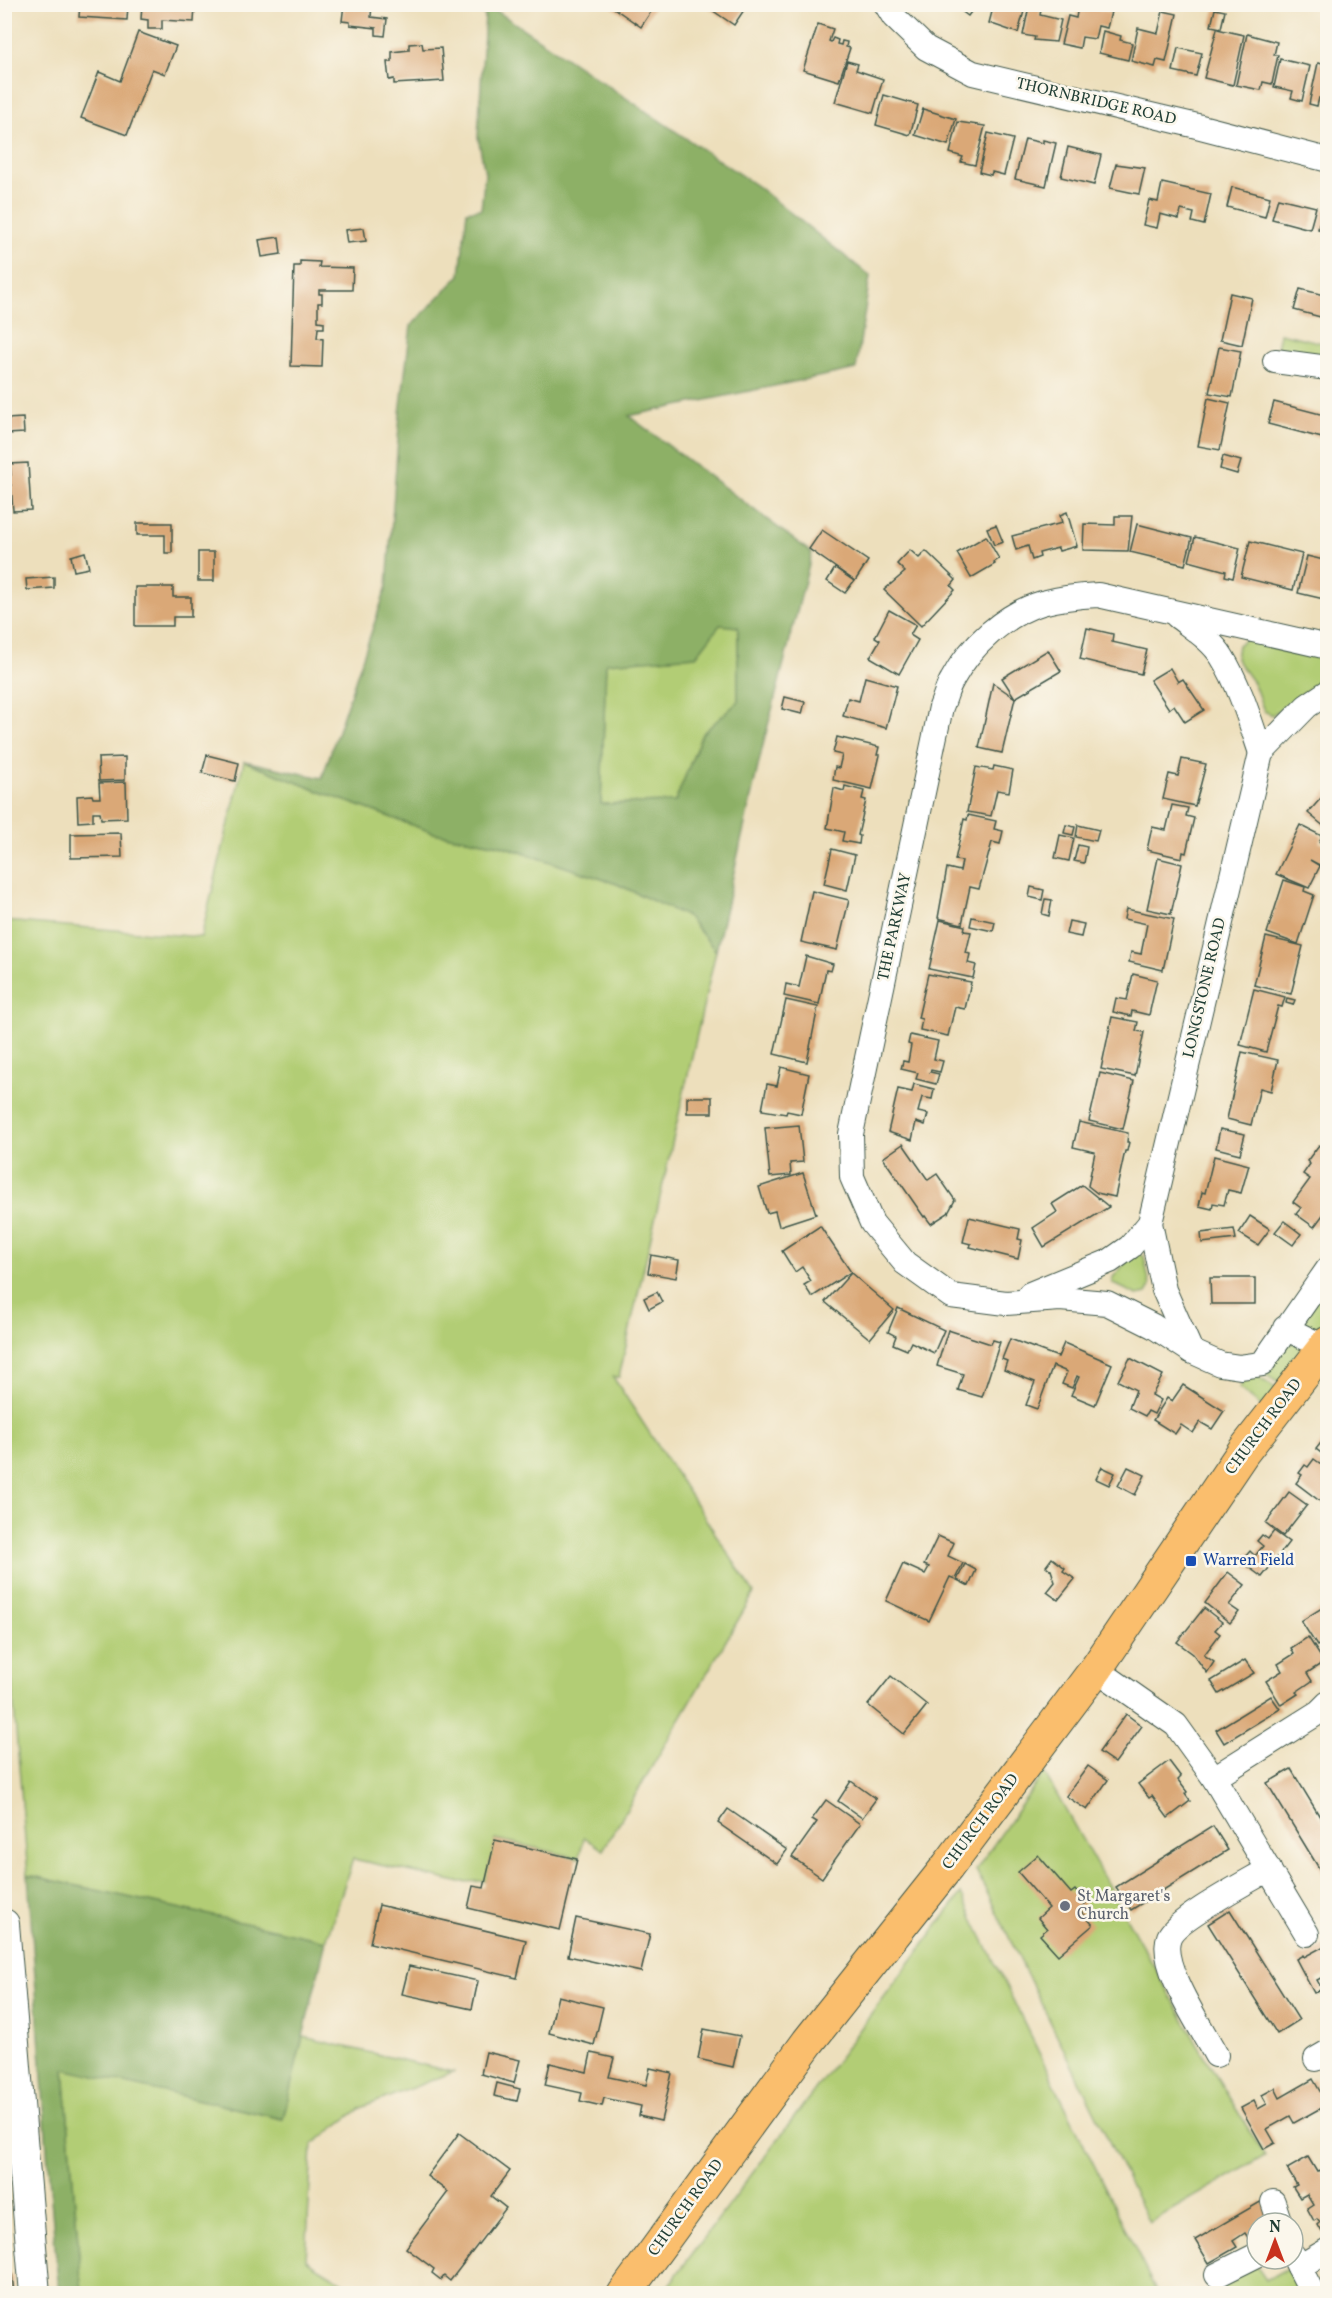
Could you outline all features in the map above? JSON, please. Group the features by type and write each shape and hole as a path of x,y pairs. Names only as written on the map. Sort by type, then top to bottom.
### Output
{"main road":[{"name":"CHURCH ROAD","path":"624,2294 808,2042 948,1866 1096,1669 1243,1452 1325,1345"}],"street":[{"name":"THORNBRIDGE ROAD","path":"886,4 894,17 926,48 974,73 1328,160"},
{"path":"1275,361 1328,368"},
{"name":"THE PARKWAY","path":"1191,1351 1153,1326 1107,1303 1060,1299 1006,1303 951,1296 904,1263 872,1224 852,1177 851,1134 941,706 951,681 969,655 994,630 1017,613 1042,603 1070,597 1098,595 1328,647"},
{"path":"1167,609 1199,633 1222,655 1246,708 1261,753 1306,706 1328,692"},
{"name":"LONGSTONE ROAD","path":"1150,1224 1261,753"},
{"path":"1006,1303 1110,1261 1130,1247 1150,1224"},
{"path":"1150,1224 1164,1290 1191,1351 1220,1364 1240,1367 1262,1364 1328,1269"},
{"path":"1285,1328 1325,1345"},
{"path":"1096,1669 1176,1725 1214,1778 1306,1934"},
{"path":"1214,1778 1319,1712 1328,1703"},
{"path":"1217,2043 1173,1975 1167,1954 1170,1935 1184,1920 1269,1869"},
{"path":"4,1924 35,2294"},
{"path":"1305,2258 1328,2250"},
{"path":"1217,2275 1245,2261"},
{"path":"1301,2271 1313,2294"}],"green space":[{"path":"469,5 485,5 498,12 757,186 870,276 856,369 629,416 812,553 762,749 716,951 688,917 617,884 500,845 434,833 318,791 244,761 322,778 387,586 400,413 411,326 460,275 467,211 481,209 485,173 478,137 485,15","holes":["720,625 738,627 738,702 702,734 675,802 601,804 606,663 696,656"]},
{"path":"1280,333 1327,344 1327,364 1277,348"},
{"path":"720,624 738,626 738,702 702,734 675,802 601,804 606,662 696,656"},
{"path":"1249,637 1327,654 1327,676 1272,715 1264,711 1254,684 1236,659 1238,645"},
{"path":"244,761 318,791 434,833 500,845 617,884 688,917 716,951 619,1377 613,1377 754,1593 603,1850 584,1837 579,1858 496,1839 486,1881 457,1882 353,1859 326,1941 28,1875 4,1587 4,921 201,937"},
{"path":"1135,1252 1144,1256 1150,1286 1146,1293 1137,1295 1112,1283 1113,1277"},
{"path":"1327,1268 1327,1321 1325,1325 1317,1328 1308,1326 1301,1314"},
{"path":"1277,1336 1305,1347 1280,1384 1254,1367"},
{"path":"1250,1372 1277,1389 1262,1407 1239,1388"},
{"path":"1044,1772 1216,2076 1265,2156 1149,2223 976,1870"},
{"path":"28,1875 326,1941 283,2119 64,2069 82,2293 59,2293"},
{"path":"961,1894 1157,2293 663,2293"},
{"path":"303,2037 453,2072 361,2108 312,2145 306,2260 350,2287 344,2293 82,2294 64,2068 282,2119"},
{"path":"1245,2270 1260,2271 1266,2280 1282,2271 1291,2271 1303,2294 1205,2294"}],"building":[{"path":"80,4 128,4 127,20 79,17"},
{"path":"142,4 195,4 194,22 162,20 162,29 148,29 148,20 141,19"},
{"path":"344,4 372,4 371,17 387,19 385,36 376,35 376,28 350,25 350,22 342,21"},
{"path":"608,4 656,4 641,27"},
{"path":"703,4 748,4 734,25"},
{"path":"952,4 977,4 968,16"},
{"path":"994,4 1026,4 1018,33 989,23"},
{"path":"1029,6 1041,9 1040,15 1061,20 1056,42 1034,40 1035,37 1023,35"},
{"path":"1078,6 1111,12 1107,28 1098,26 1095,39 1082,37 1080,48 1061,44 1068,16 1076,18"},
{"path":"1215,9 1225,11 1221,28 1211,26"},
{"path":"1163,11 1177,14 1166,62 1157,60 1155,67 1131,61 1138,28 1158,33"},
{"path":"818,24 833,29 829,41 831,42 833,38 838,40 837,44 841,45 842,41 847,42 846,47 850,48 839,81 803,70"},
{"path":"1217,29 1244,35 1233,85 1204,78"},
{"path":"1103,31 1121,36 1120,40 1132,43 1128,60 1099,53"},
{"path":"138,32 176,46 165,74 152,69 127,135 81,118 99,72 120,81"},
{"path":"1247,34 1277,42 1274,55 1278,55 1272,84 1263,82 1261,90 1236,85"},
{"path":"422,43 423,49 441,48 444,81 394,84 394,79 389,80 387,62 392,62 392,52 409,50 409,44"},
{"path":"1178,48 1202,53 1196,76 1173,71"},
{"path":"1280,59 1310,66 1302,101 1291,98 1293,91 1274,87"},
{"path":"847,61 858,64 856,70 883,79 873,113 835,102"},
{"path":"1318,63 1328,65 1328,100 1319,98 1317,106 1309,104"},
{"path":"884,95 918,105 910,135 876,125"},
{"path":"923,109 956,119 948,145 915,135"},
{"path":"958,122 985,126 975,165 961,162 963,157 950,153"},
{"path":"988,133 1013,139 1004,175 979,172"},
{"path":"1025,139 1056,143 1046,186 1015,179"},
{"path":"1068,147 1101,155 1094,185 1061,177"},
{"path":"1116,164 1145,168 1139,194 1110,188"},
{"path":"1162,183 1211,194 1204,225 1192,222 1194,213 1181,210 1179,219 1160,214 1157,228 1143,225 1149,200 1158,202"},
{"path":"1232,187 1270,197 1265,217 1227,207"},
{"path":"1278,198 1316,207 1310,229 1272,219"},
{"path":"1323,208 1328,210 1328,232 1318,229"},
{"path":"364,228 366,241 347,243 345,230"},
{"path":"279,237 281,254 262,257 259,240"},
{"path":"300,261 320,262 319,267 353,268 352,290 319,290 319,294 322,294 322,303 318,303 318,321 324,322 324,328 318,328 317,338 323,339 322,367 291,366 294,266 300,266"},
{"path":"1300,289 1328,296 1328,319 1294,310"},
{"path":"1230,293 1252,298 1242,345 1220,340"},
{"path":"1219,347 1241,351 1232,397 1209,393"},
{"path":"1208,398 1230,403 1220,450 1198,446"},
{"path":"1274,402 1328,416 1322,438 1268,424"},
{"path":"23,418 24,433 7,434 6,419"},
{"path":"1223,456 1241,461 1237,474 1220,469"},
{"path":"28,463 31,510 13,511 8,475 11,475 10,464"},
{"path":"1067,512 1077,546 1039,553 1040,557 1032,560 1028,546 1016,550 1012,536 1062,523 1060,515"},
{"path":"1115,516 1132,516 1128,551 1083,550 1084,524 1115,525"},
{"path":"137,523 172,523 172,553 165,553 165,535 137,535"},
{"path":"1137,524 1192,538 1185,565 1130,552"},
{"path":"996,525 1003,542 994,545 987,528"},
{"path":"822,530 868,561 855,581 809,549"},
{"path":"986,536 999,559 994,562 995,564 971,578 957,553"},
{"path":"1195,537 1240,548 1233,578 1225,576 1226,571 1189,561"},
{"path":"1250,541 1302,554 1293,590 1241,577"},
{"path":"910,550 919,558 926,551 956,580 951,586 955,590 921,626 884,590 905,572 897,564"},
{"path":"85,552 89,568 74,571 71,556"},
{"path":"198,552 214,552 214,581 198,581"},
{"path":"1307,556 1328,561 1328,600 1298,593"},
{"path":"835,568 854,581 845,593 827,581"},
{"path":"54,577 54,588 27,590 26,579"},
{"path":"135,587 173,587 173,597 191,597 191,617 173,617 173,626 135,626"},
{"path":"889,610 916,625 910,635 918,640 899,674 870,657 880,640 875,637"},
{"path":"1087,628 1113,634 1112,642 1147,650 1141,674 1080,659"},
{"path":"1048,650 1061,671 1015,698 1002,678"},
{"path":"1170,668 1178,682 1183,679 1204,710 1185,722 1174,705 1169,709 1150,680"},
{"path":"865,677 897,686 886,728 843,716 848,698 859,701"},
{"path":"993,683 1015,698 1002,753 979,748"},
{"path":"785,697 805,702 802,714 782,709"},
{"path":"837,737 879,747 877,755 880,755 872,789 833,780 835,767 839,768 842,755 833,753"},
{"path":"207,755 239,763 235,781 202,773"},
{"path":"125,757 125,780 99,781 98,758"},
{"path":"1182,759 1206,764 1195,806 1163,799 1169,774 1178,776"},
{"path":"994,766 1013,770 1009,792 997,790 991,816 967,812 976,767 993,770"},
{"path":"126,782 127,818 101,819 100,812 93,812 93,821 78,822 77,796 92,795 93,798 100,798 99,783"},
{"path":"845,786 864,791 862,799 866,800 858,835 860,836 859,844 842,841 844,832 827,828 834,788 844,791"},
{"path":"1328,790 1328,826 1326,828 1308,813"},
{"path":"1172,805 1188,808 1186,816 1194,818 1186,853 1183,852 1182,858 1147,850 1152,827 1166,830"},
{"path":"968,815 996,821 994,829 1003,831 1000,844 992,842 979,889 970,887 962,924 938,918 947,868 960,871 962,861 955,860 964,819 967,820"},
{"path":"1066,825 1075,827 1073,835 1064,833"},
{"path":"1078,825 1099,830 1096,841 1076,837"},
{"path":"1300,825 1322,836 1319,842 1328,846 1328,857 1323,867 1310,860 1320,866 1309,888 1276,874"},
{"path":"121,833 122,857 71,858 71,834"},
{"path":"1060,835 1074,838 1069,861 1055,858"},
{"path":"1078,845 1087,847 1084,863 1074,861"},
{"path":"832,849 855,855 847,890 824,884"},
{"path":"1158,858 1182,864 1171,914 1147,909"},
{"path":"1284,880 1305,887 1304,891 1314,895 1298,944 1267,933"},
{"path":"1031,887 1044,890 1042,900 1029,897"},
{"path":"812,891 849,900 837,950 801,942"},
{"path":"1045,899 1052,900 1049,916 1042,914"},
{"path":"1126,909 1174,919 1163,970 1129,962 1131,952 1141,954 1147,924 1124,919"},
{"path":"972,917 995,922 993,931 970,926"},
{"path":"940,920 965,926 964,931 971,932 966,953 970,954 968,963 976,965 973,978 929,969"},
{"path":"1069,921 1084,924 1081,937 1066,934"},
{"path":"1266,937 1303,946 1291,994 1254,985"},
{"path":"806,956 833,964 831,971 826,970 819,1004 784,996 786,984 799,987"},
{"path":"928,974 971,982 965,1009 955,1007 948,1036 920,1030 922,1019 918,1018"},
{"path":"1133,974 1157,980 1149,1015 1132,1011 1131,1016 1113,1012 1116,998 1127,1000"},
{"path":"1254,989 1285,997 1282,1007 1278,1006 1266,1052 1240,1045"},
{"path":"1287,998 1295,1000 1293,1005 1286,1003"},
{"path":"786,1000 818,1007 807,1062 774,1054"},
{"path":"1112,1017 1138,1022 1136,1031 1144,1032 1135,1076 1101,1069"},
{"path":"910,1035 938,1041 934,1059 943,1061 940,1072 931,1070 930,1072 939,1074 936,1084 916,1079 918,1073 901,1069 903,1061 908,1062"},
{"path":"1242,1052 1278,1060 1271,1091 1260,1088 1251,1125 1227,1119"},
{"path":"781,1067 809,1074 801,1114 762,1110 767,1084 777,1086"},
{"path":"1100,1073 1134,1081 1123,1129 1089,1121"},
{"path":"914,1084 934,1089 932,1099 922,1097 918,1112 928,1114 925,1125 916,1122 912,1140 888,1132 898,1089 912,1092"},
{"path":"687,1097 712,1097 712,1113 687,1113"},
{"path":"1079,1122 1128,1133 1127,1142 1129,1142 1115,1197 1097,1193 1088,1186 1095,1152 1073,1147"},
{"path":"799,1125 803,1162 790,1163 791,1175 770,1177 765,1128"},
{"path":"1220,1129 1245,1134 1240,1154 1216,1148"},
{"path":"903,1144 928,1180 937,1174 955,1200 948,1213 931,1224 883,1158"},
{"path":"1319,1145 1328,1151 1328,1208 1314,1227 1296,1214 1301,1208 1293,1202 1310,1179 1303,1174 1310,1164 1307,1161"},
{"path":"1214,1156 1249,1165 1241,1193 1228,1190 1224,1205 1213,1203 1212,1209 1199,1206 1202,1192 1205,1193"},
{"path":"803,1173 816,1214 779,1226 775,1211 767,1213 759,1187"},
{"path":"1082,1185 1109,1207 1044,1247 1033,1228 1057,1212 1052,1204"},
{"path":"1250,1216 1270,1229 1258,1245 1239,1233"},
{"path":"969,1217 1020,1229 1018,1239 1022,1240 1018,1259 970,1247 971,1244 963,1242"},
{"path":"1284,1221 1301,1234 1293,1245 1275,1232"},
{"path":"820,1226 851,1272 812,1297 804,1285 811,1281 802,1267 795,1272 782,1251"},
{"path":"1234,1229 1236,1239 1202,1243 1201,1233"},
{"path":"651,1255 679,1260 676,1278 648,1273"},
{"path":"851,1273 894,1310 870,1339 825,1302"},
{"path":"1210,1278 1255,1278 1255,1304 1211,1304"},
{"path":"657,1292 662,1302 649,1309 644,1298"},
{"path":"898,1308 944,1330 934,1353 911,1342 907,1350 893,1344 896,1336 888,1332"},
{"path":"948,1330 991,1344 993,1340 1000,1342 982,1397 958,1390 963,1374 937,1366"},
{"path":"1010,1339 1058,1357 1064,1343 1112,1364 1095,1405 1071,1395 1079,1377 1077,1376 1072,1388 1062,1384 1067,1372 1053,1366 1037,1409 1026,1405 1035,1382 1004,1370 1007,1361 1002,1359"},
{"path":"1130,1358 1163,1375 1152,1395 1161,1400 1154,1414 1148,1411 1145,1416 1129,1408 1136,1390 1118,1381"},
{"path":"1183,1385 1224,1411 1212,1429 1200,1422 1193,1433 1181,1425 1175,1434 1153,1420 1167,1398 1172,1401"},
{"path":"1328,1434 1328,1458 1316,1449"},
{"path":"1314,1459 1321,1464 1325,1459 1328,1460 1328,1502 1325,1505 1296,1483 1305,1465 1308,1467"},
{"path":"1102,1467 1115,1473 1109,1485 1096,1479"},
{"path":"1128,1467 1145,1475 1135,1495 1118,1486"},
{"path":"1289,1492 1307,1505 1283,1536 1266,1523"},
{"path":"1274,1531 1289,1542 1262,1577 1247,1566 1251,1562 1245,1557 1250,1551 1255,1556 1263,1546 1257,1541 1262,1535 1268,1539"},
{"path":"938,1536 954,1543 948,1556 963,1563 955,1579 950,1577 929,1621 886,1601 903,1564 925,1574 929,1567 924,1565"},
{"path":"1052,1558 1065,1568 1063,1571 1075,1579 1058,1600 1047,1592 1055,1582 1051,1570 1046,1566"},
{"path":"965,1564 976,1570 969,1586 957,1580"},
{"path":"1228,1572 1245,1585 1229,1605 1239,1612 1230,1623 1205,1603"},
{"path":"1328,1604 1328,1640 1317,1646 1301,1621"},
{"path":"1204,1608 1222,1622 1215,1630 1220,1634 1204,1655 1214,1662 1207,1673 1193,1654 1177,1642"},
{"path":"1308,1637 1324,1662 1307,1673 1312,1681 1281,1705 1266,1681 1282,1671 1278,1664 1294,1654 1291,1648"},
{"path":"1245,1660 1254,1673 1219,1694 1211,1681"},
{"path":"891,1676 927,1705 904,1734 868,1705"},
{"path":"1271,1696 1280,1709 1224,1743 1216,1730"},
{"path":"1126,1714 1142,1726 1115,1763 1099,1752"},
{"path":"1169,1761 1181,1777 1178,1780 1187,1792 1185,1794 1190,1801 1168,1818 1152,1796 1149,1798 1138,1784"},
{"path":"1088,1766 1108,1780 1087,1810 1066,1796"},
{"path":"1291,1769 1328,1830 1328,1883 1267,1783"},
{"path":"851,1781 876,1799 862,1818 838,1801"},
{"path":"826,1800 860,1824 822,1878 792,1857 817,1822 812,1819"},
{"path":"728,1809 787,1850 777,1864 718,1823"},
{"path":"1213,1826 1228,1850 1131,1910 1116,1887"},
{"path":"495,1840 577,1859 560,1930 468,1908 473,1886 484,1888"},
{"name":"St Margaret's Church","path":"1038,1855 1071,1893 1075,1890 1086,1903 1079,1909 1093,1925 1058,1955 1040,1935 1047,1929 1038,1918 1049,1908 1018,1872"},
{"path":"379,1905 526,1940 517,1978 370,1943"},
{"path":"1230,1910 1299,2020 1277,2034 1208,1924"},
{"path":"576,1918 650,1934 641,1972 568,1956"},
{"path":"1328,1944 1328,1974 1317,1980 1322,1989 1314,1993 1296,1959"},
{"path":"409,1966 478,1981 472,2009 402,1994"},
{"path":"558,1996 603,2007 594,2045 549,2033"},
{"path":"704,2029 740,2036 733,2067 698,2059"},
{"path":"486,2052 520,2060 514,2083 481,2074"},
{"path":"591,2053 614,2058 609,2077 646,2085 650,2068 672,2073 661,2121 639,2116 641,2106 604,2098 602,2106 580,2101 582,2093 545,2085 550,2063 587,2072"},
{"path":"1313,2079 1321,2093 1327,2090 1323,2084 1328,2082 1328,2104 1294,2123 1290,2116 1267,2129 1275,2143 1264,2149 1241,2108 1254,2101 1258,2109 1267,2104 1262,2095 1275,2088 1280,2098"},
{"path":"497,2083 520,2089 517,2101 494,2096"},
{"path":"459,2133 510,2171 491,2196 506,2208 450,2281 444,2276 441,2280 432,2273 434,2269 406,2248 448,2192 427,2176"},
{"path":"1308,2157 1328,2184 1328,2235 1325,2231 1322,2232 1317,2219 1314,2221 1307,2208 1313,2204 1307,2194 1300,2198 1293,2187 1297,2185 1287,2169"},
{"path":"1262,2201 1268,2211 1245,2211 1245,2233 1233,2241 1237,2247 1209,2263 1195,2240"},
{"path":"4,2275 12,2275 14,2293 4,2294"}],"place":[{"name":"Warren Field","path":"1191,1561"},
{"name":"St Margaret's Church","path":"1065,1906"}]}
